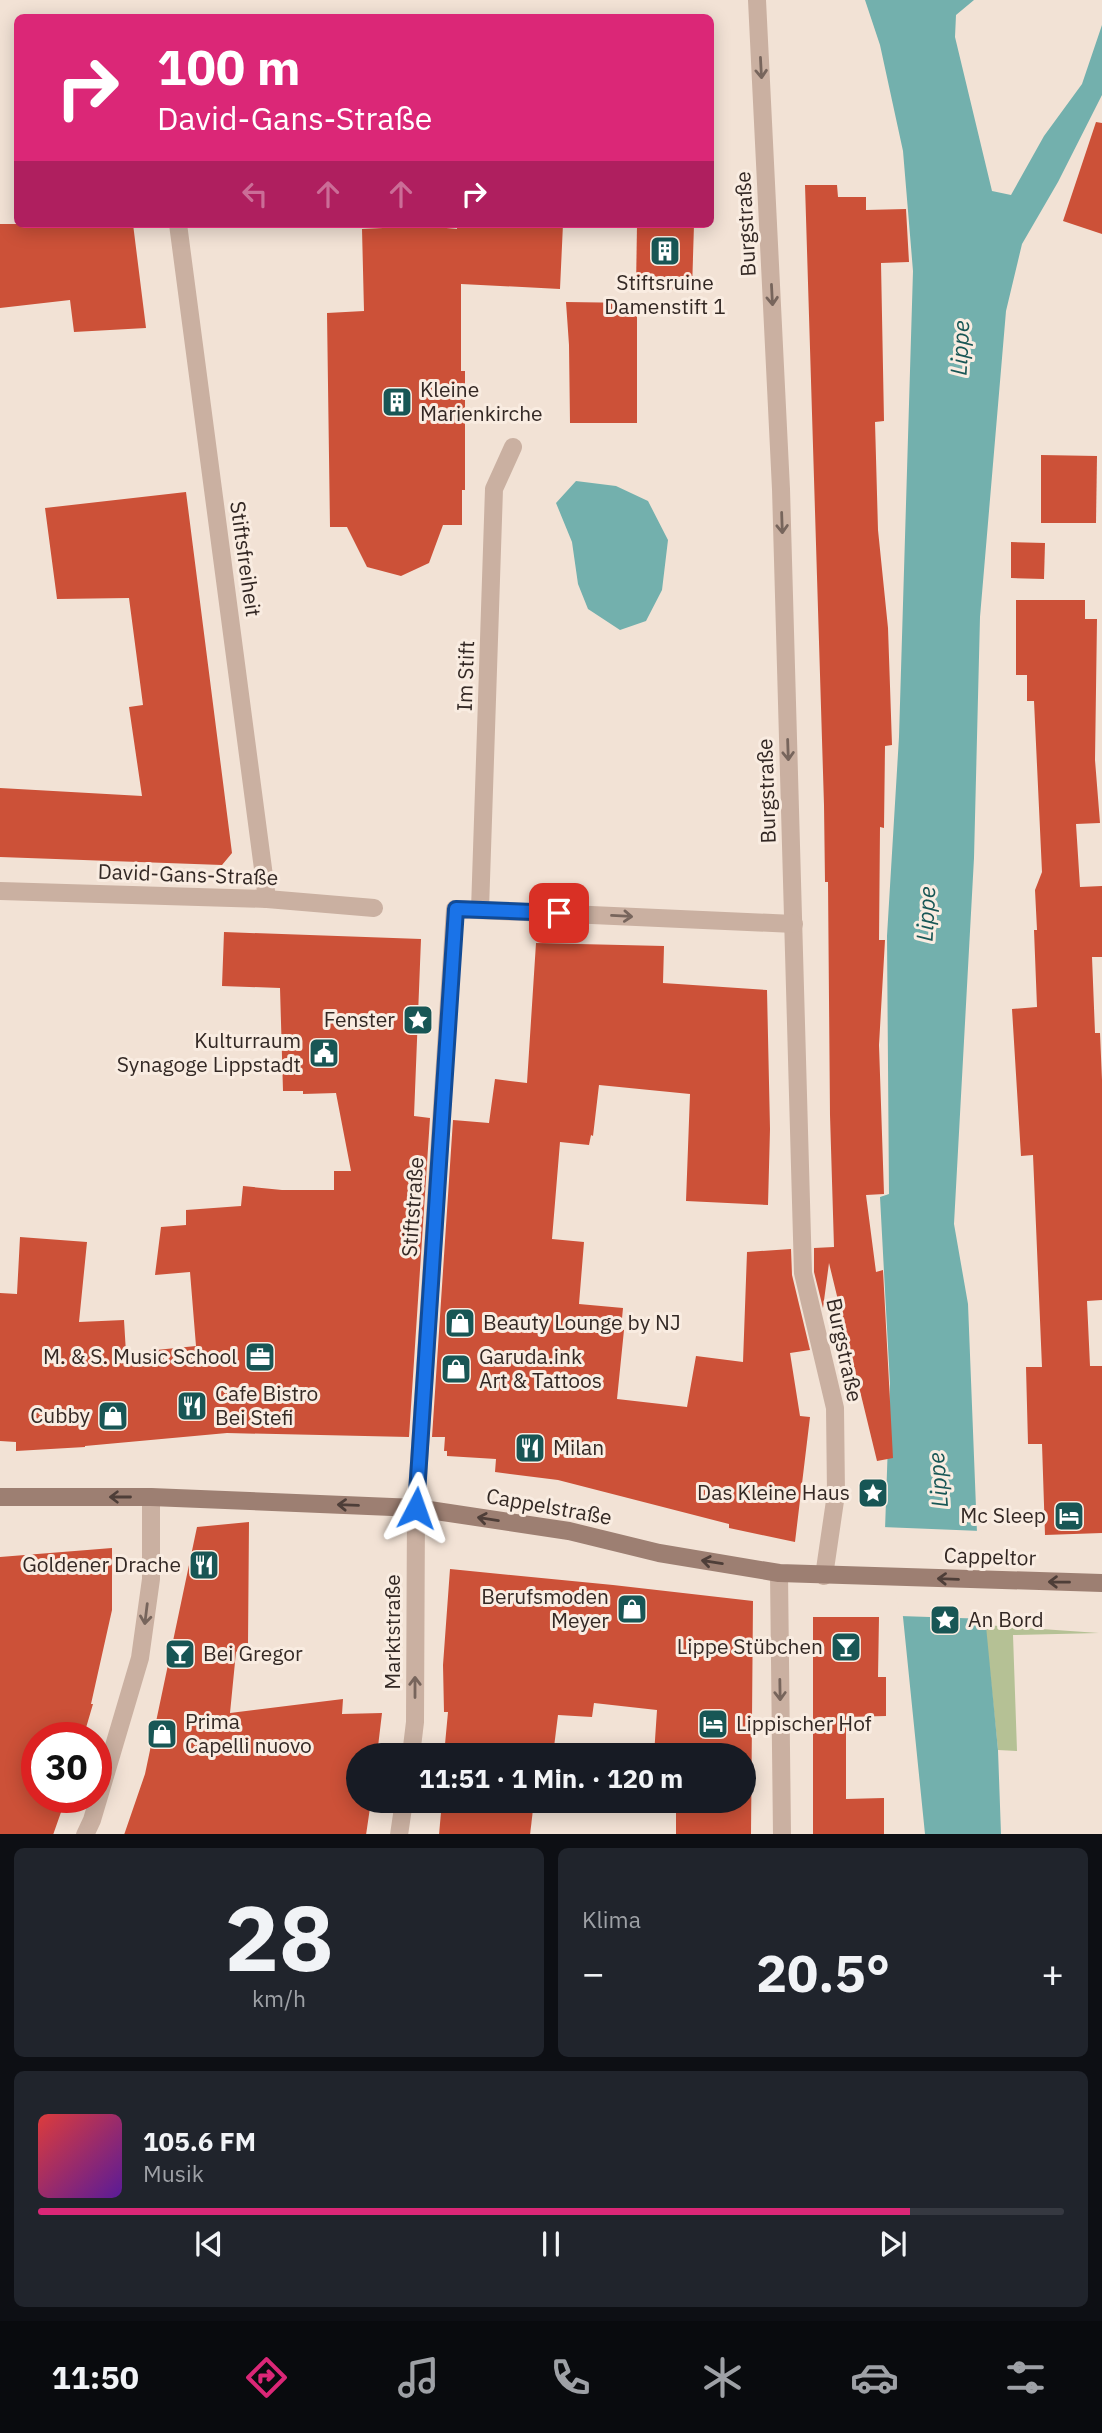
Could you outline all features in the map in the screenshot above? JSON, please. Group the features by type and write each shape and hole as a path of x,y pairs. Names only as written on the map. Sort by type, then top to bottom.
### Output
{"street":[{"name":"Burgstraße","path":"757,0 781,489 803,1273 835,1408 836,1494 824,1576"},
{"name":"Stiftsfreiheit","path":"179,228 267,899"},
{"name":"Im Stift","path":"480,909 494,489 513,447"},
{"name":"David-Gans-Straße","path":"0,891 267,899 374,908"},
{"name":"Stiftstraße","path":"416,1508 456,909 480,909"},
{"path":"480,909 794,924"},
{"name":"Cappelstraße","path":"0,1497 151,1497 416,1508 569,1531 659,1553 779,1573 878,1577"},
{"path":"85,1834 141,1658 151,1579 151,1497"},
{"name":"Marktstraße","path":"412,1743 415,1722 416,1508"},
{"path":"779,1573 782,1834"},
{"name":"Cappeltor","path":"878,1577 1102,1583"},
{"path":"400,1834 403,1813"}],"green space":[{"path":"985,1625 1099,1633 1013,1635 1017,1751 998,1750"}],"water":[{"name":"Lippe","path":"865,0 974,0 956,15 955,37 992,191 1011,195 1044,136 1082,84 1102,25 1102,95 1058,182 1022,244 1006,311 980,617 974,858 954,1224 968,1304 977,1533 998,1750 1001,1834 925,1834 903,1617 885,1530 890,1384 880,1197 889,1194 887,936 899,737 913,271 903,151 880,45"},
{"path":"576,481 616,486 648,501 668,540 662,590 646,621 620,630 588,609 578,584 572,542 556,503"}],"pier":[{"path":"882,1527 981,1531 988,1619 900,1616"}],"building":[{"path":"1096,122 1102,123 1102,234 1063,221"},
{"path":"805,185 837,185 838,197 866,197 866,210 906,209 909,262 881,263 884,421 875,422 878,530 888,628 892,745 885,746 884,828 880,827 879,940 885,940 879,1045 884,1194 866,1195 876,1272 883,1270 893,1458 877,1461 829,1263 823,1308 814,1272 814,1248 834,1247 828,882 825,882"},
{"path":"0,224 14,224 14,228 134,228 146,328 74,332 70,300 0,308"},
{"name":"Kleine Marienkirche","path":"563,228 560,289 461,284 461,371 465,371 465,490 462,490 462,525 443,525 429,563 401,576 367,567 347,527 330,527 327,313 364,311 362,229"},
{"name":"Stiftsruine Damenstift 1","path":"637,228 694,228 692,290 636,289"},
{"path":"566,302 637,303 637,423 570,423"},
{"path":"1041,455 1097,456 1096,523 1041,523"},
{"path":"186,492 232,853 222,865 0,857 0,788 142,796 129,707 143,705 129,598 57,599 45,508"},
{"path":"1011,542 1045,543 1044,579 1011,578"},
{"path":"1016,600 1085,600 1085,619 1097,619 1095,760 1100,823 1076,824 1080,887 1102,886 1102,957 1092,957 1095,1033 1100,1033 1102,1080 1102,1300 1087,1301 1090,1366 1102,1366 1102,1533 1045,1535 1042,1444 1028,1444 1026,1367 1042,1367 1033,1155 1021,1156 1012,1009 1037,1007 1035,890 1042,872 1034,701 1027,701 1027,675 1016,675"},
{"path":"224,932 421,939 414,1116 430,1118 409,1437 227,1433 16,1451 16,1442 0,1441 0,1293 17,1294 20,1237 87,1242 79,1322 124,1320 126,1353 196,1346 190,1272 155,1275 161,1227 186,1225 186,1210 241,1206 243,1186 282,1190 334,1190 334,1171 351,1171 336,1093 303,1094 303,1091 283,1091 280,988 222,986"},
{"path":"536,943 664,946 663,983 767,990 770,1129 768,1205 686,1201 690,1094 599,1085 593,1136 591,1135 589,1145 560,1142 552,1239 584,1242 579,1304 623,1308 621,1329 624,1330 617,1399 687,1407 696,1356 743,1362 747,1252 791,1249 792,1275 810,1350 790,1353 800,1416 810,1417 795,1542 729,1528 729,1524 558,1480 495,1472 496,1459 447,1456 447,1451 444,1451 445,1437 432,1437 453,1120 489,1123 495,1079 527,1083"},
{"path":"249,1522 248,1644 236,1652 230,1713 343,1699 342,1714 382,1713 378,1743 346,1743 346,1813 369,1813 366,1834 124,1834 145,1774 197,1527"},
{"path":"112,1548 112,1610 88,1722 21,1722 21,1813 61,1813 53,1834 0,1834 0,1557"},
{"path":"450,1569 753,1601 752,1743 655,1743 657,1710 594,1703 592,1717 558,1715 554,1743 445,1743 448,1712 444,1712 443,1665"},
{"path":"813,1617 879,1617 878,1677 886,1677 886,1716 846,1717 846,1799 884,1798 884,1834 813,1834"},
{"path":"441,1813 533,1813 530,1834 439,1834"},
{"path":"676,1813 751,1813 751,1834 676,1834"}],"place":[{"name":"Stiftsruine Damenstift 1","path":"665,251"},
{"name":"Kleine Marienkirche","path":"397,402"},
{"name":"Fenster","path":"418,1020"},
{"name":"Kulturraum Synagoge Lippstadt","path":"324,1053"},
{"name":"Beauty Lounge by NJ","path":"460,1323"},
{"name":"M. & S. Music School","path":"260,1357"},
{"name":"Garuda.ink Art & Tattoos","path":"456,1369"},
{"name":"Cafe Bistro Bei Stefi","path":"192,1406"},
{"name":"Cubby","path":"113,1416"},
{"name":"Milan","path":"530,1448"},
{"name":"Das Kleine Haus","path":"873,1493"},
{"name":"Mc Sleep","path":"1069,1516"},
{"name":"Goldener Drache","path":"204,1565"},
{"name":"Berufsmoden Meyer","path":"632,1609"},
{"name":"An Bord","path":"945,1620"},
{"name":"Lippe Stübchen","path":"846,1647"},
{"name":"Bei Gregor","path":"180,1654"},
{"name":"Lippischer Hof","path":"713,1724"},
{"name":"Prima Capelli nuovo","path":"162,1734"}],"route":[{"path":"416,1508 456,909 559,913"}]}
